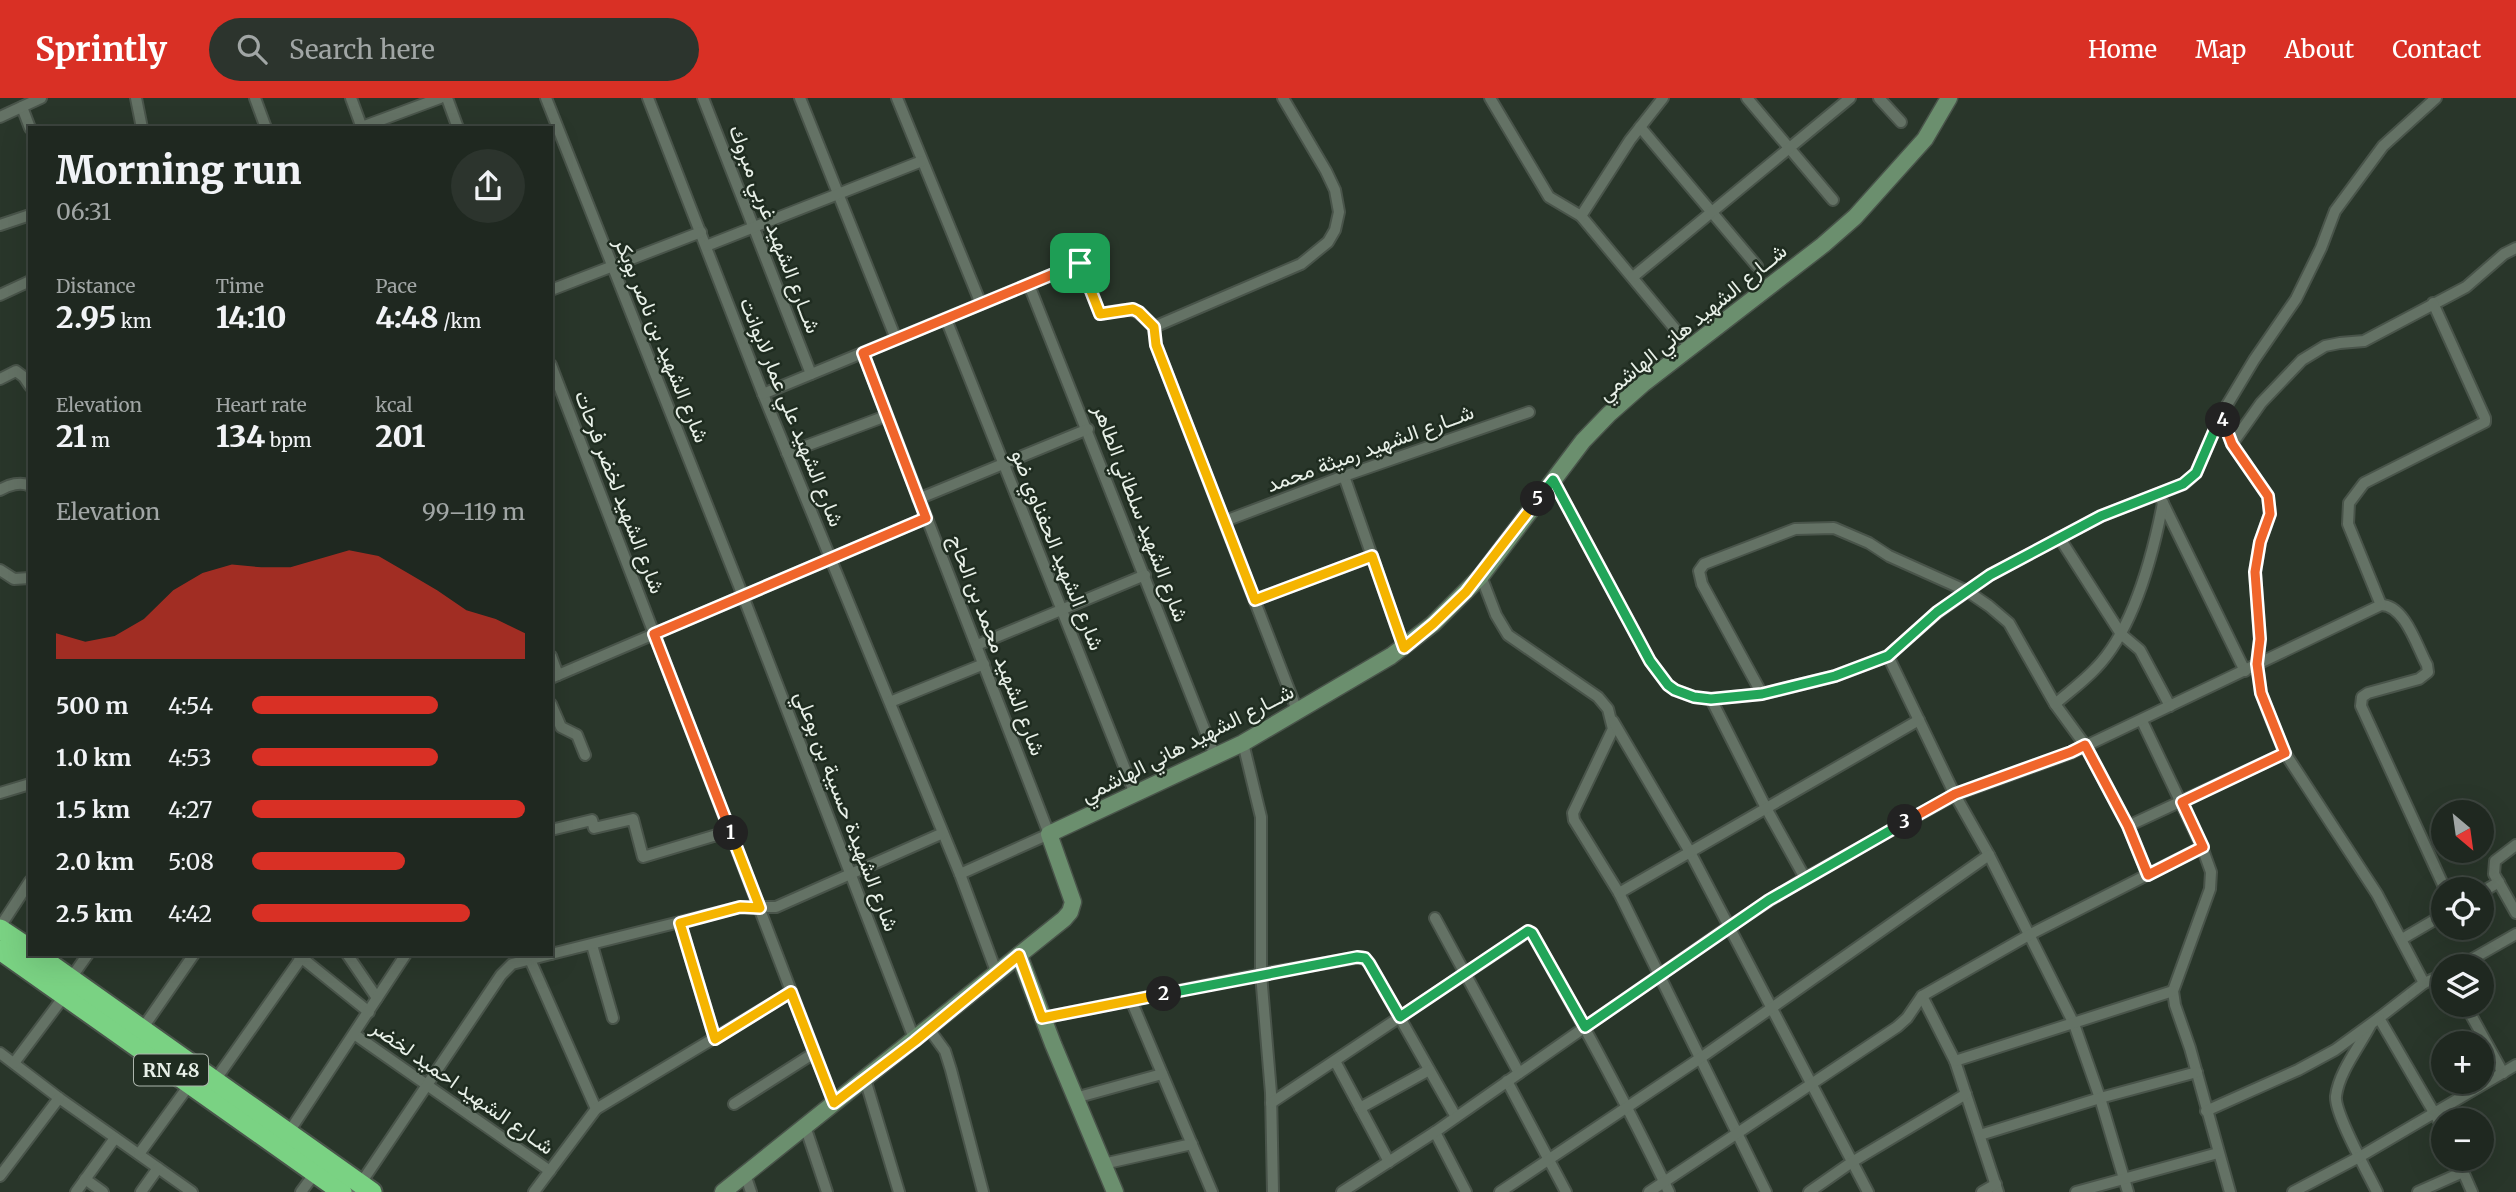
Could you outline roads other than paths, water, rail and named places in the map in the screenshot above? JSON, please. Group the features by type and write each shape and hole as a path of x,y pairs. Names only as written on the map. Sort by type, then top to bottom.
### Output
{"highway":[{"path":"0,928 28,948"},
{"name":"RN 48","path":"0,950 68,986 138,1036 216,1079 362,1189"},
{"name":"RN 48","path":"38,956 68,986"},
{"name":"RN 48","path":"138,1036 190,1084 342,1192"}],"street":[{"path":"0,117 41,98"},
{"path":"136,98 142,126"},
{"path":"255,98 265,126"},
{"path":"351,98 361,126"},
{"path":"364,126 440,98"},
{"path":"447,98 457,126"},
{"name":"شارع الشهيد بن ناصر بوبكر","path":"546,98 743,596"},
{"name":"شــارع الشهيد غربي مبروك","path":"703,98 811,374"},
{"path":"800,98 896,339"},
{"path":"897,98 981,304"},
{"path":"1154,327 1301,264 1317,253 1335,230 1339,212 1335,190 1283,98"},
{"path":"1490,98 1549,197 1581,216 1690,347"},
{"path":"1581,216 1640,127 1663,98"},
{"path":"1746,98 1833,200"},
{"path":"1633,277 1850,98"},
{"path":"1879,98 1900,122"},
{"name":"شــارع الشهيد هاني الهاشمي","path":"960,874 1243,743 1298,713 1404,648 1452,607 1481,576 1583,441 1609,414 1855,217 1925,139 1949,98"},
{"path":"1553,480 1650,661 1675,690 1694,697 1711,699 1762,694 1835,676 1888,656 1937,612 1990,575 2101,516 2160,498 2196,473 2221,415 2253,360 2296,299 2321,248 2334,211 2383,146 2436,98"},
{"name":"شارع الشهيد علي عمار لابوانت","path":"653,99 763,394 960,874 997,974"},
{"path":"22,107 29,126"},
{"path":"1640,127 1757,266"},
{"path":"706,246 922,161"},
{"path":"0,225 28,218"},
{"path":"553,289 701,232"},
{"path":"2232,444 2261,403 2302,360 2325,346 2364,341 2466,287 2504,254 2516,248"},
{"path":"763,394 1080,263 1100,314 1133,309 1154,327 1156,345 1298,713"},
{"path":"0,295 28,282"},
{"name":"شارع الشهيد سلطاني الطاهر","path":"1029,285 1216,756"},
{"path":"2381,606 2348,524 2348,503 2364,483 2485,422 2432,303"},
{"name":"شارع الشهيد الحفناوي ضو","path":"946,319 1135,794"},
{"name":"شارع الشهيد محمد بن الحاج","path":"863,353 1049,834"},
{"name":"شارع الشهيد لخضر فرحات","path":"553,370 834,1103"},
{"path":"0,379 16,372 28,383"},
{"name":"شــارع الشهيد رميثة محمد","path":"1225,521 1344,476 1529,412"},
{"path":"2221,415 2232,444 2268,496 2270,514 2260,542 2255,572 2260,639 2257,664 2261,693 2285,753 2377,894 2424,983"},
{"path":"787,453 886,416"},
{"path":"918,499 1088,429"},
{"path":"1344,476 1404,648"},
{"path":"0,490 6,486 28,484"},
{"path":"2055,704 2097,667 2122,634 2155,542 2160,498"},
{"path":"2160,498 2245,671"},
{"path":"555,676 926,518"},
{"path":"1762,694 1702,584 1699,571 1704,564 1795,529 1834,528 1869,543 1889,556 1967,591 2009,623 2055,704 2085,745 2128,826 2148,875"},
{"path":"2059,537 2122,634 2140,650 2170,706"},
{"path":"1255,600 1372,556"},
{"path":"0,570 7,576 25,579"},
{"path":"977,645 1145,575"},
{"path":"1481,576 1496,615 1508,635 1598,697 1612,719 1690,852 1868,1192"},
{"name":"شارع الشهيدة حسيبة بن بوعلي","path":"743,596 915,1041"},
{"path":"1349,1190 1729,926 1805,878 1955,794 2071,752 2142,721 2381,606 2394,608 2402,616 2428,672 2418,680 2368,693 2362,698 2361,706 2439,877"},
{"path":"1888,656 1955,794 1989,855 2074,1024 2100,1098 2128,1192"},
{"path":"890,702 984,664"},
{"path":"1711,699 1805,878"},
{"path":"553,709 561,727 578,735 585,755"},
{"path":"1612,719 1613,729 1573,813 1576,824 1619,893 1766,1192"},
{"path":"1619,893 1919,720"},
{"path":"2142,721 2203,847 2211,872 2210,889 2174,991 2175,1005 2197,1072 2230,1192"},
{"path":"1243,743 1261,817 1261,974 1271,1103 1273,1192"},
{"path":"2128,826 2285,753"},
{"path":"0,793 28,785"},
{"path":"553,830 592,820 594,828 633,819 643,857 730,831"},
{"path":"553,954 740,907 776,907 943,833"},
{"path":"723,1192 915,1041 1064,919 1073,902 1049,834"},
{"path":"2516,845 2502,853 2495,861 2494,874 2516,913"},
{"path":"1649,1192 1667,1187 1735,1133 1897,1027 1907,1018 1922,996 2028,935 2203,847"},
{"path":"1500,1192 1699,1059 1989,855"},
{"path":"2494,885 2499,882"},
{"path":"0,928 28,884"},
{"path":"1435,918 1519,1073"},
{"path":"2402,939 2431,922"},
{"path":"680,923 715,1039"},
{"path":"1271,1103 1465,972 1526,932 1531,932 1628,1106 1667,1187"},
{"path":"2481,954 2516,934"},
{"path":"592,945 613,1018"},
{"path":"1019,955 1042,1018 1115,1192"},
{"path":"14,1063 87,956"},
{"path":"138,1036 193,956"},
{"path":"216,1079 300,956"},
{"path":"302,956 369,1012"},
{"path":"348,956 377,998"},
{"path":"289,1132 406,956"},
{"path":"362,1189 501,975 512,964 528,956 596,1110"},
{"path":"1042,1018 1261,974 1362,957 1369,963 1455,1117"},
{"path":"2206,1111 2298,1070 2335,1050 2431,980"},
{"path":"1955,1061 2174,991"},
{"path":"534,1192 596,1110 791,992"},
{"path":"1922,996 1955,1061 1997,1188 1982,1192"},
{"path":"1131,1000 1212,1192"},
{"path":"2472,1017 2503,1073"},
{"path":"2375,1021 2432,1108"},
{"path":"2375,1021 2341,1079 2336,1097 2340,1115 2377,1192"},
{"path":"929,1029 945,1051 983,1192"},
{"name":"شـارع الشهيد احميد لخضر","path":"354,1034 550,1171"},
{"path":"734,1104 814,1053"},
{"path":"1,1055 192,1192"},
{"path":"1335,1061 1389,1162"},
{"path":"2442,1108 2516,1065"},
{"path":"1360,1108 1429,1070"},
{"path":"1980,1135 2197,1072"},
{"path":"1075,1098 1162,1074"},
{"path":"865,1079 899,1192"},
{"path":"1507,1081 1566,1192"},
{"path":"139,1154 190,1084"},
{"path":"1809,1192 1852,1162 1966,1094"},
{"path":"0,1176 59,1098"},
{"path":"2293,1192 2431,1114"},
{"path":"805,1126 827,1192"},
{"path":"1435,1132 1466,1192"},
{"path":"76,1192 115,1138"},
{"path":"1104,1164 1192,1144"},
{"path":"2076,1192 2218,1153"},
{"path":"141,1192 158,1168"},
{"path":"2417,1192 2463,1172 2472,1192"},
{"path":"301,1192 315,1173"},
{"path":"746,1174 751,1192"},
{"path":"85,1179 103,1192"}]}
